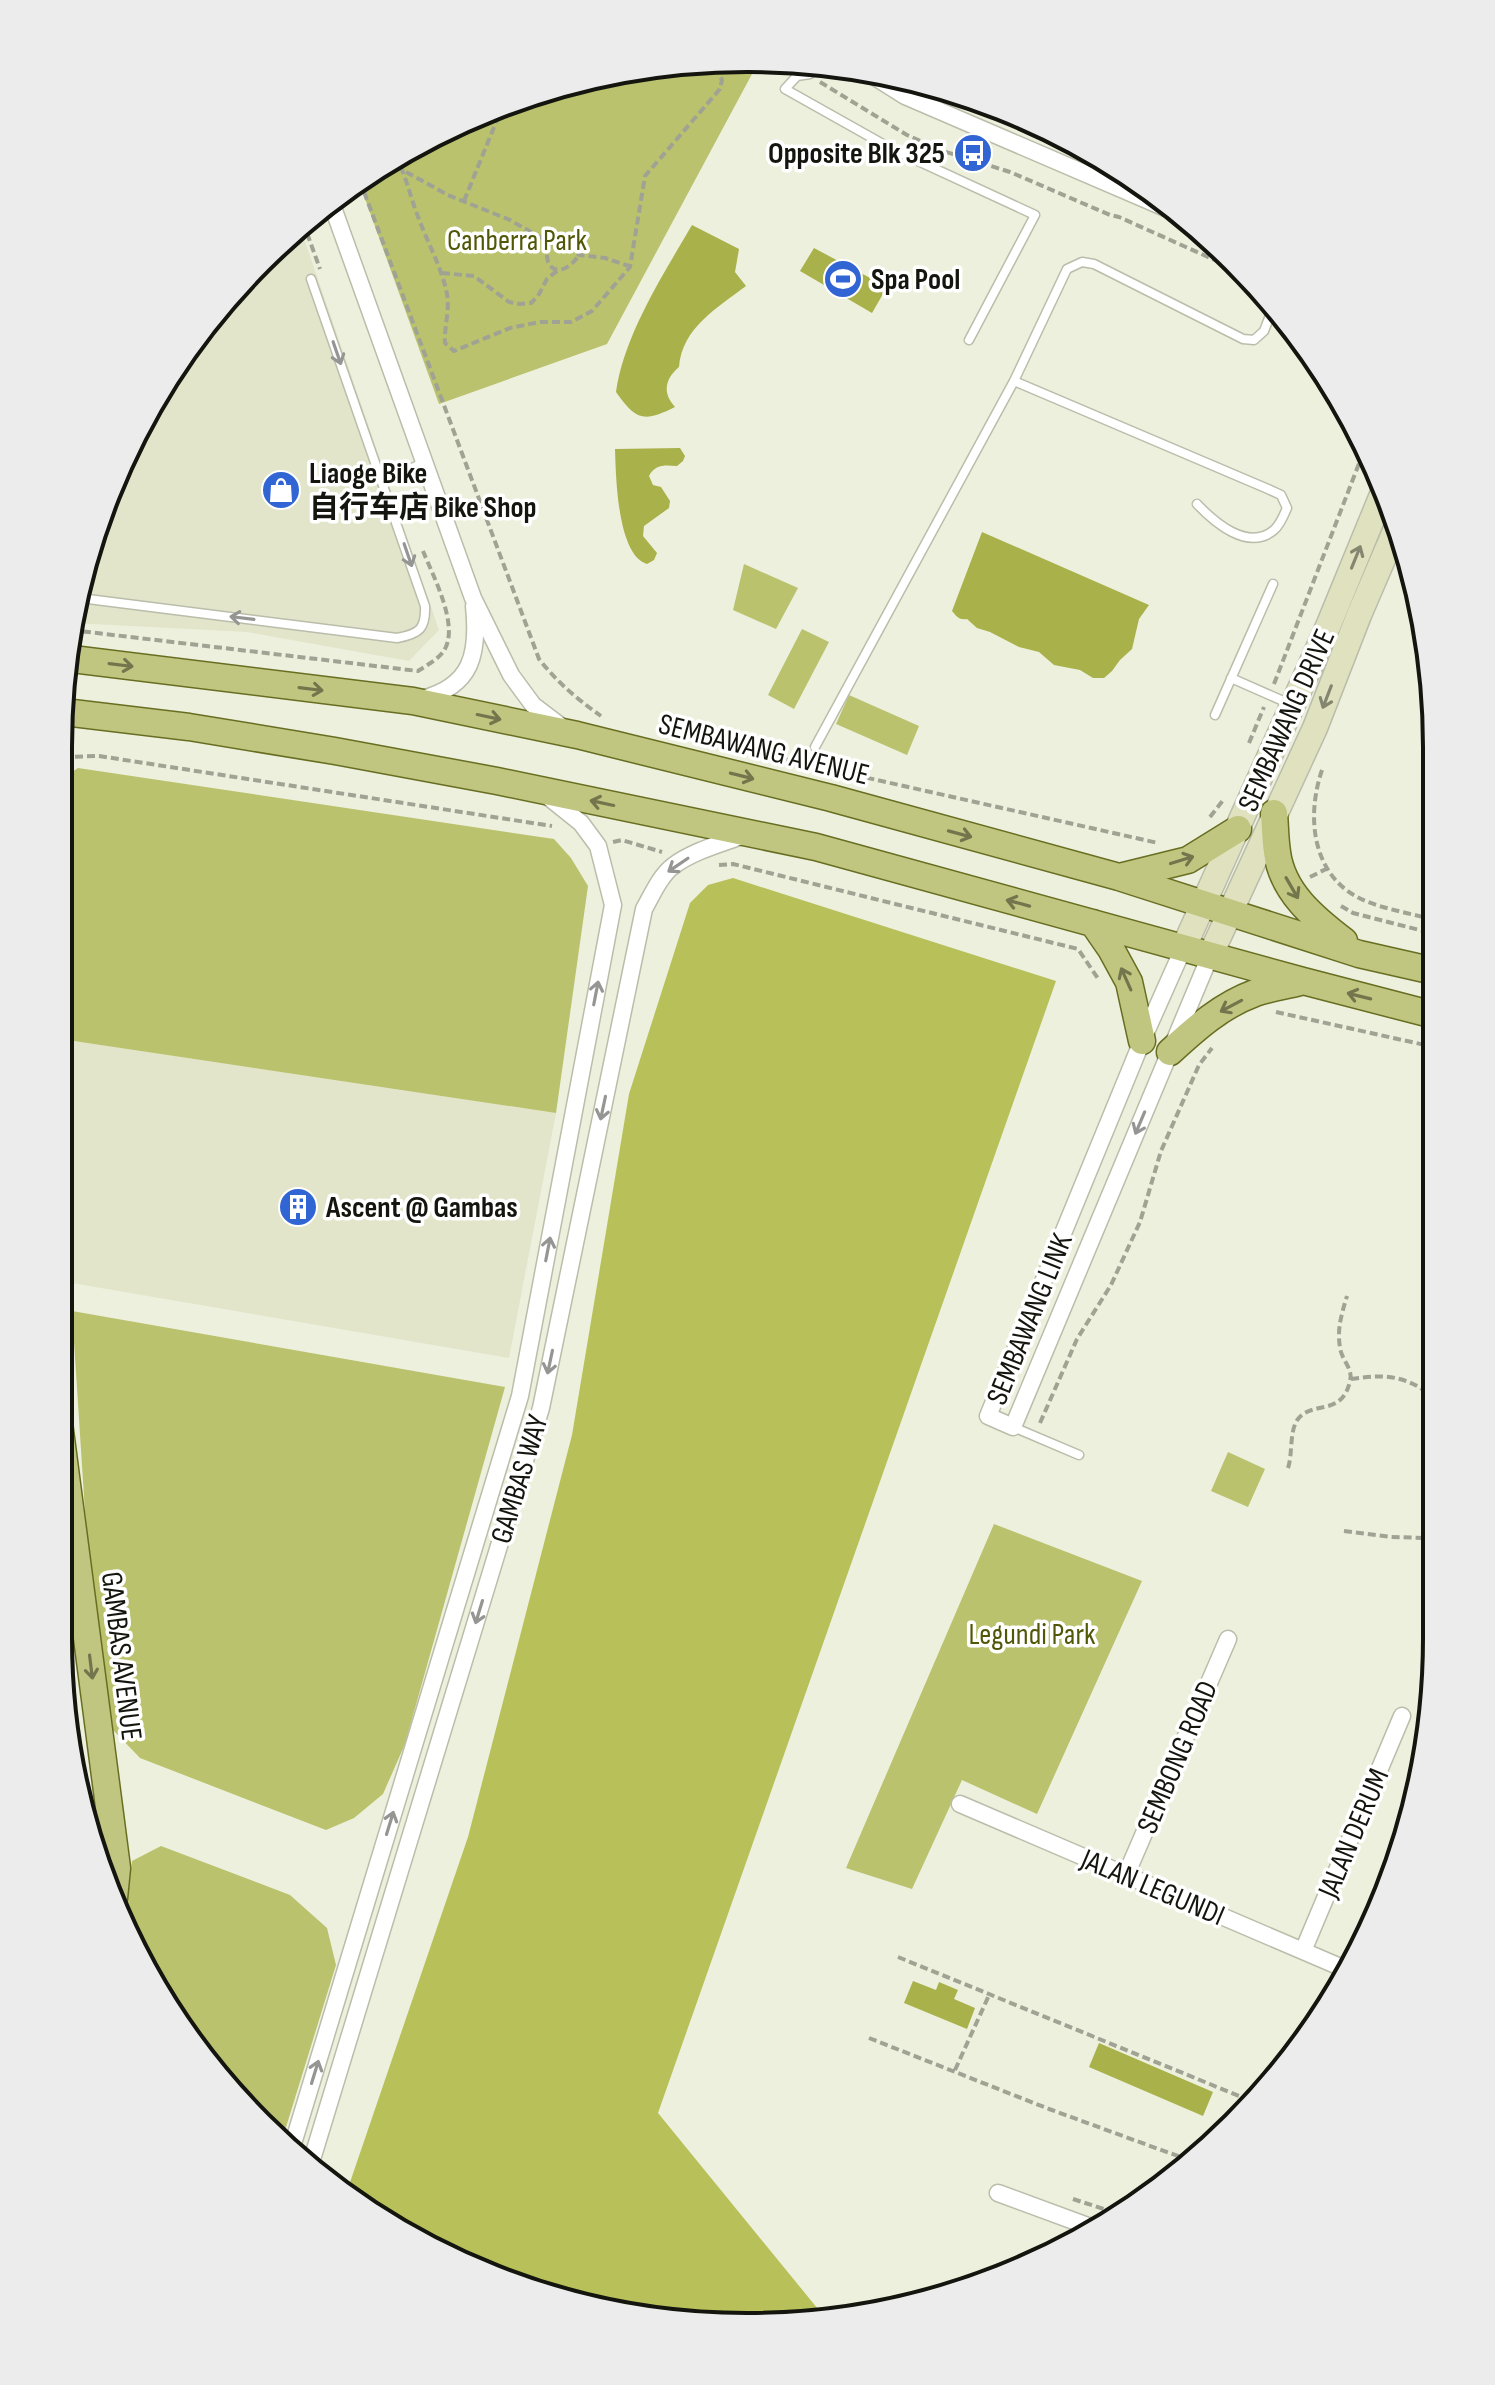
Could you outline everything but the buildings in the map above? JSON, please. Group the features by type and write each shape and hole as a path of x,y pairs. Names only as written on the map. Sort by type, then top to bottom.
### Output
{"main road":[{"name":"SEMBAWANG DRIVE","path":"1183,949 1238,829 1280,700 1329,624 1378,505"},
{"name":"SEMBAWANG DRIVE","path":"1210,956 1315,728 1391,542"},
{"name":"SEMBAWANG AVENUE","path":"78,660 413,701 577,735 831,798 1119,877 1359,954 1423,969"},
{"path":"73,718 189,727 335,751 816,847 1423,1012"},
{"path":"1274,813 1277,855 1289,887 1311,916 1359,954"},
{"path":"1119,877 1188,860 1238,829"},
{"path":"1093,923 1129,982 1142,1041"},
{"path":"1170,1052 1204,1021 1229,1007 1255,994 1303,981"},
{"name":"GAMBAS AVENUE","path":"72,1523 116,1877"}],"street":[{"path":"893,88 1136,195"},
{"path":"335,213 473,598 511,675 533,705 577,735"},
{"path":"413,701 452,688 468,669 475,636 473,598"},
{"name":"GAMBAS WAY","path":"295,2138 520,1396 613,905 598,846 581,823 539,790"},
{"name":"GAMBAS WAY","path":"314,2154 541,1408 644,909 672,866 702,850 749,833"},
{"name":"SEMBAWANG LINK","path":"1183,949 988,1416 1013,1427 1210,956"},
{"name":"SEMBONG ROAD","path":"1126,1875 1228,1639"},
{"name":"JALAN DERUM","path":"1303,1951 1402,1716"},
{"name":"JALAN LEGUNDI","path":"960,1804 1338,1966"},
{"path":"998,2193 1083,2224"}],"lane":[{"path":"806,75 797,76 785,89 890,148 1035,215 969,340"},
{"path":"815,747 1014,381 1067,269 1082,262 1094,264 1243,339 1254,340 1264,331 1269,319"},
{"path":"89,599 397,638 412,635 426,621 425,606 311,279"},
{"path":"1014,381 1281,495 1287,508 1275,530 1259,537 1237,536 1208,516 1197,504"},
{"path":"382,482 425,462"},
{"path":"1215,715 1273,584"},
{"path":"1231,678 1280,700"},
{"path":"1013,1427 1079,1455"}],"path":[{"path":"402,167 417,216 442,273 448,299 445,343 454,351 510,328 540,322 571,322 592,311 630,267 645,176 720,89 722,80 718,73"},
{"path":"811,75 907,135 943,151 1010,172 1214,260"},
{"path":"464,201 497,120"},
{"path":"404,170 448,195 510,220 550,243 568,244 579,255 605,258 630,267"},
{"path":"364,192 539,659 554,678 607,720"},
{"path":"550,243 547,260 558,270 572,265 579,255"},
{"path":"442,273 474,276 509,302 520,304 531,303 547,279 558,270"},
{"path":"1244,753 1280,700 1287,654 1359,463"},
{"path":"82,631 418,671 445,650"},
{"path":"760,754 1155,843 1170,843"},
{"path":"72,757 114,759 548,824 556,828"},
{"path":"1205,824 1225,797"},
{"path":"598,846 622,840 662,851 672,866"},
{"path":"713,865 733,864 1078,949 1105,989"},
{"path":"1326,869 1343,889 1368,902 1423,917"},
{"path":"1311,876 1320,886"},
{"path":"1338,904 1353,913 1423,931"},
{"path":"1269,1011 1423,1045"},
{"path":"1034,1436 1077,1339 1111,1285 1140,1222 1161,1151 1199,1065 1213,1047"},
{"path":"1288,1468 1293,1454 1293,1432 1299,1419 1311,1409 1332,1407 1345,1394 1351,1379 1339,1337 1339,1323 1347,1296"},
{"path":"1351,1379 1381,1375 1408,1381 1423,1391"},
{"path":"1344,1531 1423,1538"},
{"path":"898,1957 1242,2097"},
{"path":"955,2070 990,1993"},
{"path":"869,2038 1179,2156"}],"shaded area":[{"path":"692,225 739,249 735,272 746,286 703,320 687,341 679,367 667,386 668,397 675,407 648,417 641,416 629,408 616,392 620,371 646,306"},
{"path":"304,238 439,630 409,661 247,632 84,624 95,573 123,489 162,410 212,336 240,302"},
{"name":"Spa Pool","path":"814,248 887,287 872,313 800,271"},
{"path":"680,448 685,456 683,461 677,466 657,467 649,476 653,485 661,487 670,501 669,508 644,526 643,536 657,553 654,560 647,564 637,558 624,531 615,449"},
{"path":"982,532 1149,605 1139,619 1132,649 1112,671 1104,678 1093,678 1080,670 1054,665 1039,652 1019,647 955,615 952,611"},
{"path":"733,878 1056,981 658,2113 818,2309 792,2312 703,2312 616,2300 573,2290 489,2262 449,2243 410,2223 350,2183 468,1837 572,1435 629,1094 690,903 708,885"},
{"name":"Ascent @ Gambas","path":"72,1041 556,1113 509,1358 72,1283"},
{"path":"913,1981 936,1990 939,1982 958,1990 954,1999 975,2008 967,2029 904,2003"},
{"path":"1099,2043 1213,2092 1203,2116 1089,2067"}],"green space":[{"name":"Canberra Park","path":"753,72 607,344 439,404 363,193 410,162 449,142 530,108 616,85 659,78"},
{"path":"744,564 798,588 776,629 733,610"},
{"path":"802,629 829,642 794,709 768,695"},
{"path":"849,695 919,726 907,755 836,724"},
{"path":"78,768 554,839 571,858 588,886 556,1113 72,1041 72,772"},
{"path":"72,1311 505,1387 405,1744 383,1794 354,1818 326,1830 140,1758 113,1730 86,1527"},
{"path":"1228,1452 1265,1469 1248,1507 1211,1491"},
{"name":"Legundi Park","path":"994,1524 1142,1581 1037,1814 962,1780 912,1889 846,1868"},
{"path":"161,1846 290,1895 327,1928 336,1965 285,2129 212,2049 162,1975 127,1904 132,1861"}],"place":[{"name":"Opposite Blk 325","path":"973,153"},
{"name":"Spa Pool","path":"843,279"},
{"name":"Liaoge Bike 自行车店 Bike Shop","path":"281,490"},
{"name":"Ascent @ Gambas","path":"298,1207"}]}
